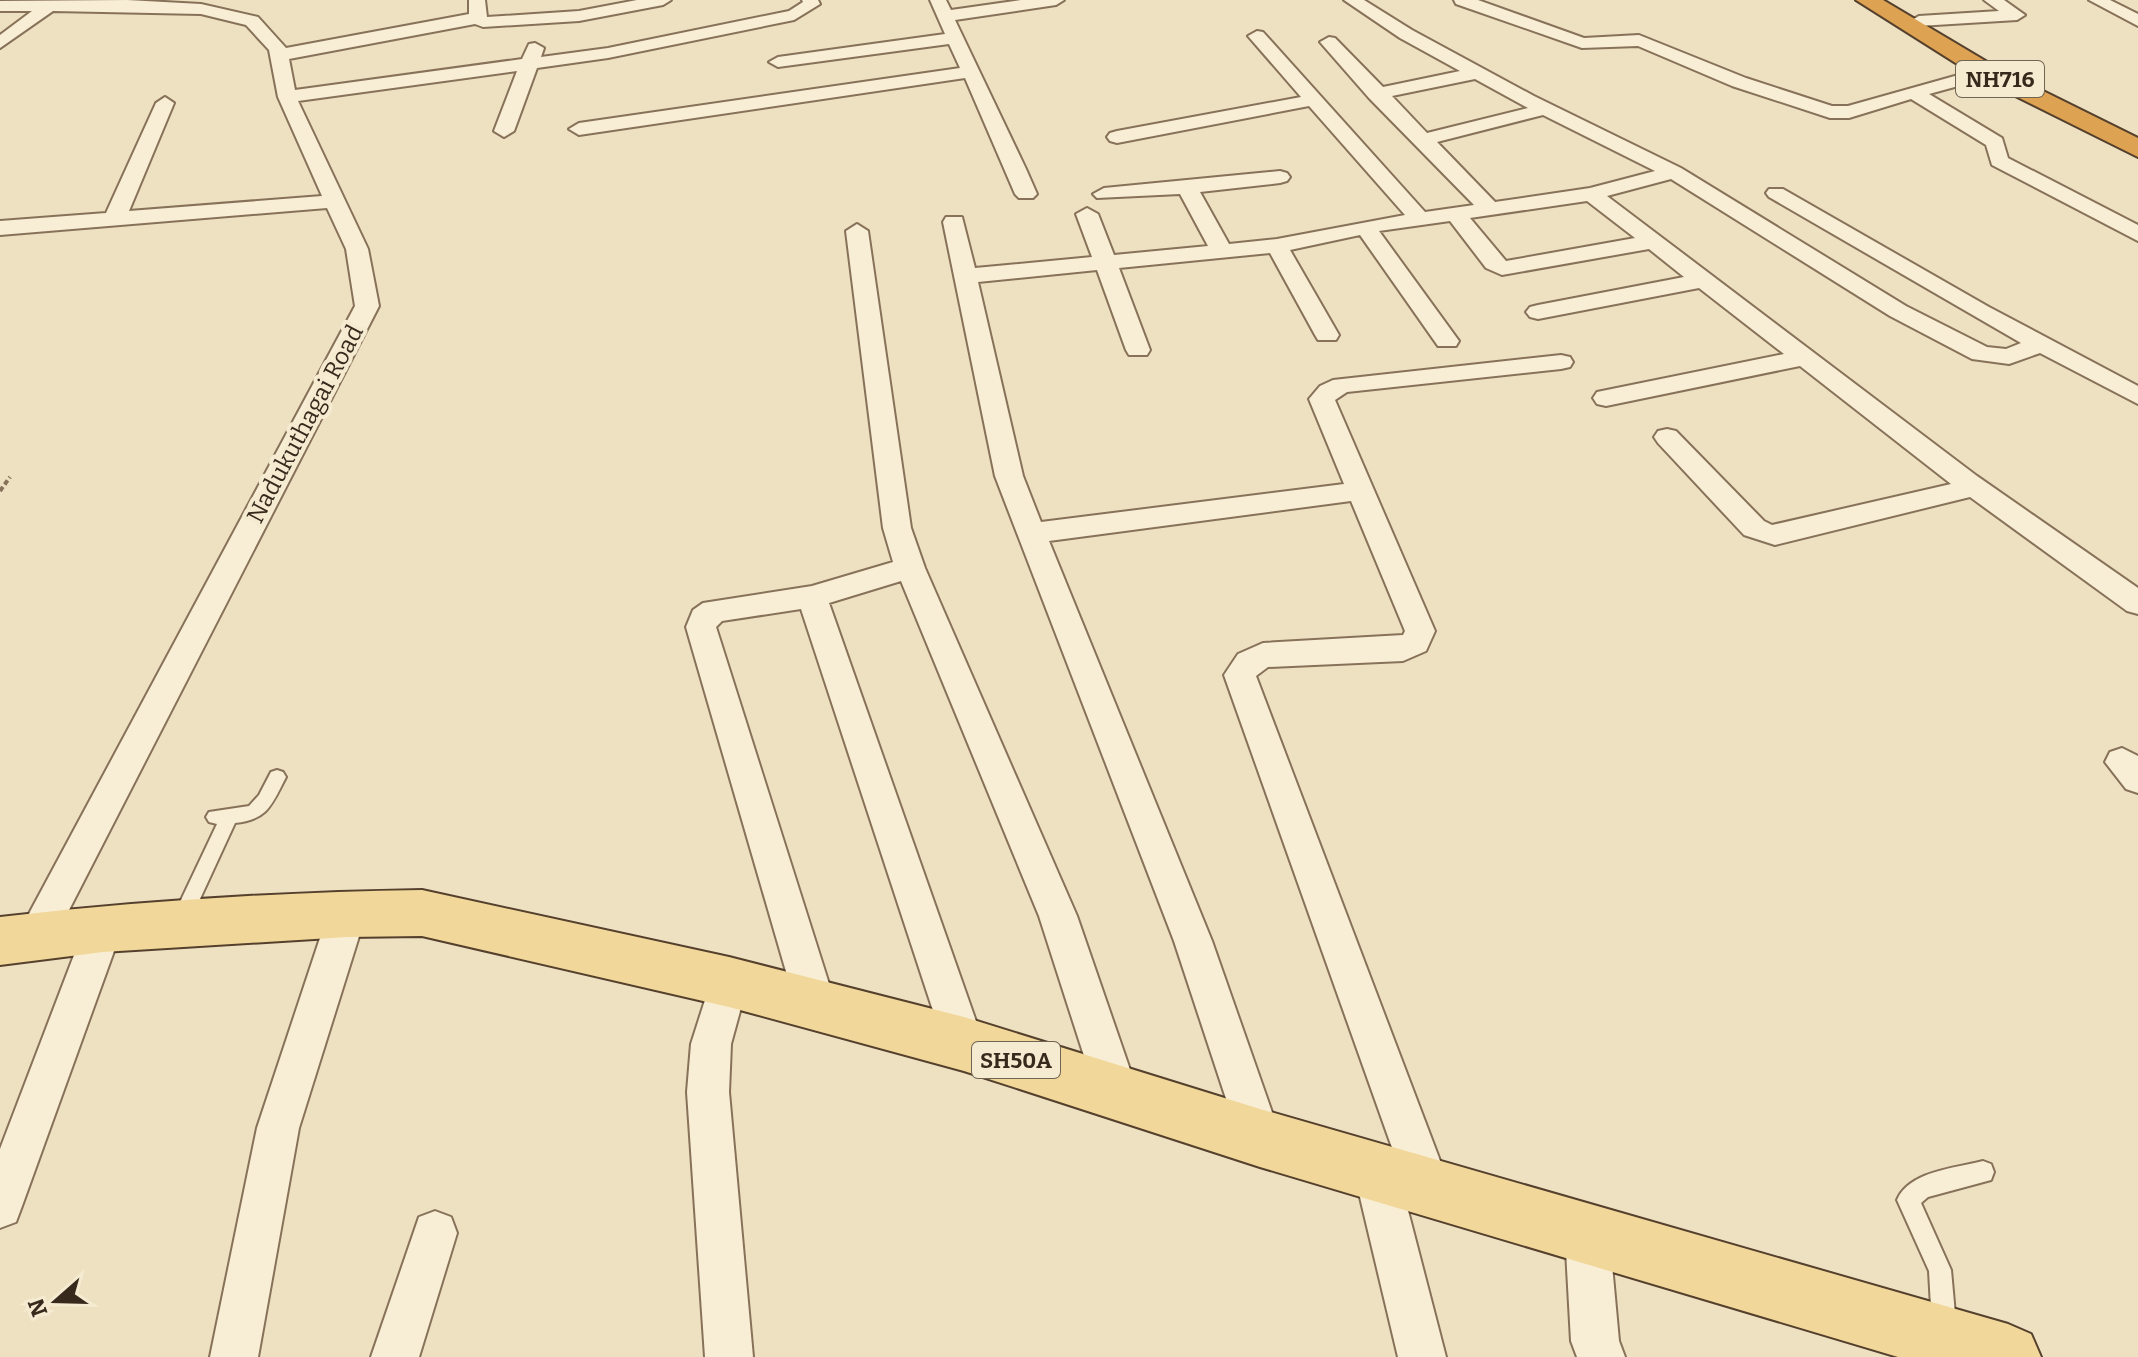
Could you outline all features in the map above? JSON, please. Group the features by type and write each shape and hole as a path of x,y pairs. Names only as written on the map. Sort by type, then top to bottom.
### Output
{"highway":[{"name":"NH716","path":"1867,0 2138,149"},
{"name":"NH716","path":"1885,0 1995,72 2138,138"}],"main road":[{"name":"SH50A","path":"19,938 178,924 422,913 729,982 964,1044 1260,1138 2008,1357"}],"street":[{"path":"279,55 477,9 483,22 537,20 578,8 663,0"},
{"path":"287,97 621,51 794,15 812,4 810,0"},
{"path":"1026,194 1016,166 942,8 1056,0"},
{"path":"1352,0 1477,73 1674,172 1898,311 1981,354 2009,357 2041,344"},
{"path":"1462,0 1582,43 1633,39 1644,42 1739,82 1830,112 1849,112 1995,72"},
{"path":"1919,21 2017,15 1992,0"},
{"path":"2097,0 2138,21"},
{"name":"Nadukuthagai Road","path":"0,6 128,2 201,9 252,21 278,49 287,97 357,249 367,306 19,938"},
{"path":"0,43 50,5"},
{"path":"504,131 531,64 537,41 537,20"},
{"path":"1257,36 1420,219"},
{"path":"778,62 955,38"},
{"path":"1329,42 1490,209"},
{"path":"579,129 970,72"},
{"path":"1376,94 1477,73"},
{"path":"1913,92 1995,142 1999,161 2138,234"},
{"path":"1117,137 1313,100"},
{"path":"114,220 165,103"},
{"path":"1422,140 1546,109"},
{"path":"968,276 1277,246 1365,227 1591,194 1674,172"},
{"path":"1104,194 1280,177"},
{"path":"1187,187 1223,253"},
{"path":"1776,193 2138,396"},
{"path":"1591,194 1975,487 2138,603"},
{"path":"0,228 334,201"},
{"path":"1087,214 1138,350"},
{"path":"1456,214 1494,263 1502,268 1653,242"},
{"path":"954,222 1009,476 1193,941 1260,1138"},
{"path":"1365,227 1447,341"},
{"path":"857,231 897,528 910,568 1058,916 1116,1090"},
{"path":"1277,246 1327,335"},
{"path":"1538,312 1703,280"},
{"path":"1606,398 1803,358"},
{"path":"1428,1187 1240,675 1249,662 1263,655 1403,649 1415,643 1420,631 1322,399 1329,391 1342,385 1561,362"},
{"path":"1667,437 1754,528 1766,534 1775,535 1975,487"},
{"path":"1033,533 1359,491"},
{"path":"816,1006 701,627 704,618 714,611 812,597 910,568"},
{"path":"812,597 964,1044"},
{"path":"234,1357 278,1128 347,914"},
{"path":"0,1206 103,929"},
{"path":"729,982 711,1044 708,1092 729,1357"},
{"path":"1376,1172 1422,1357"},
{"path":"1587,1232 1595,1341 1601,1357"},
{"path":"395,1357 435,1233"}],"lane":[{"path":"178,924 223,817 247,816 260,810 277,777"},
{"path":"1945,1338 1940,1270 1908,1200 1922,1188 1983,1172"}],"path":[{"path":"0,491 10,477"}]}
